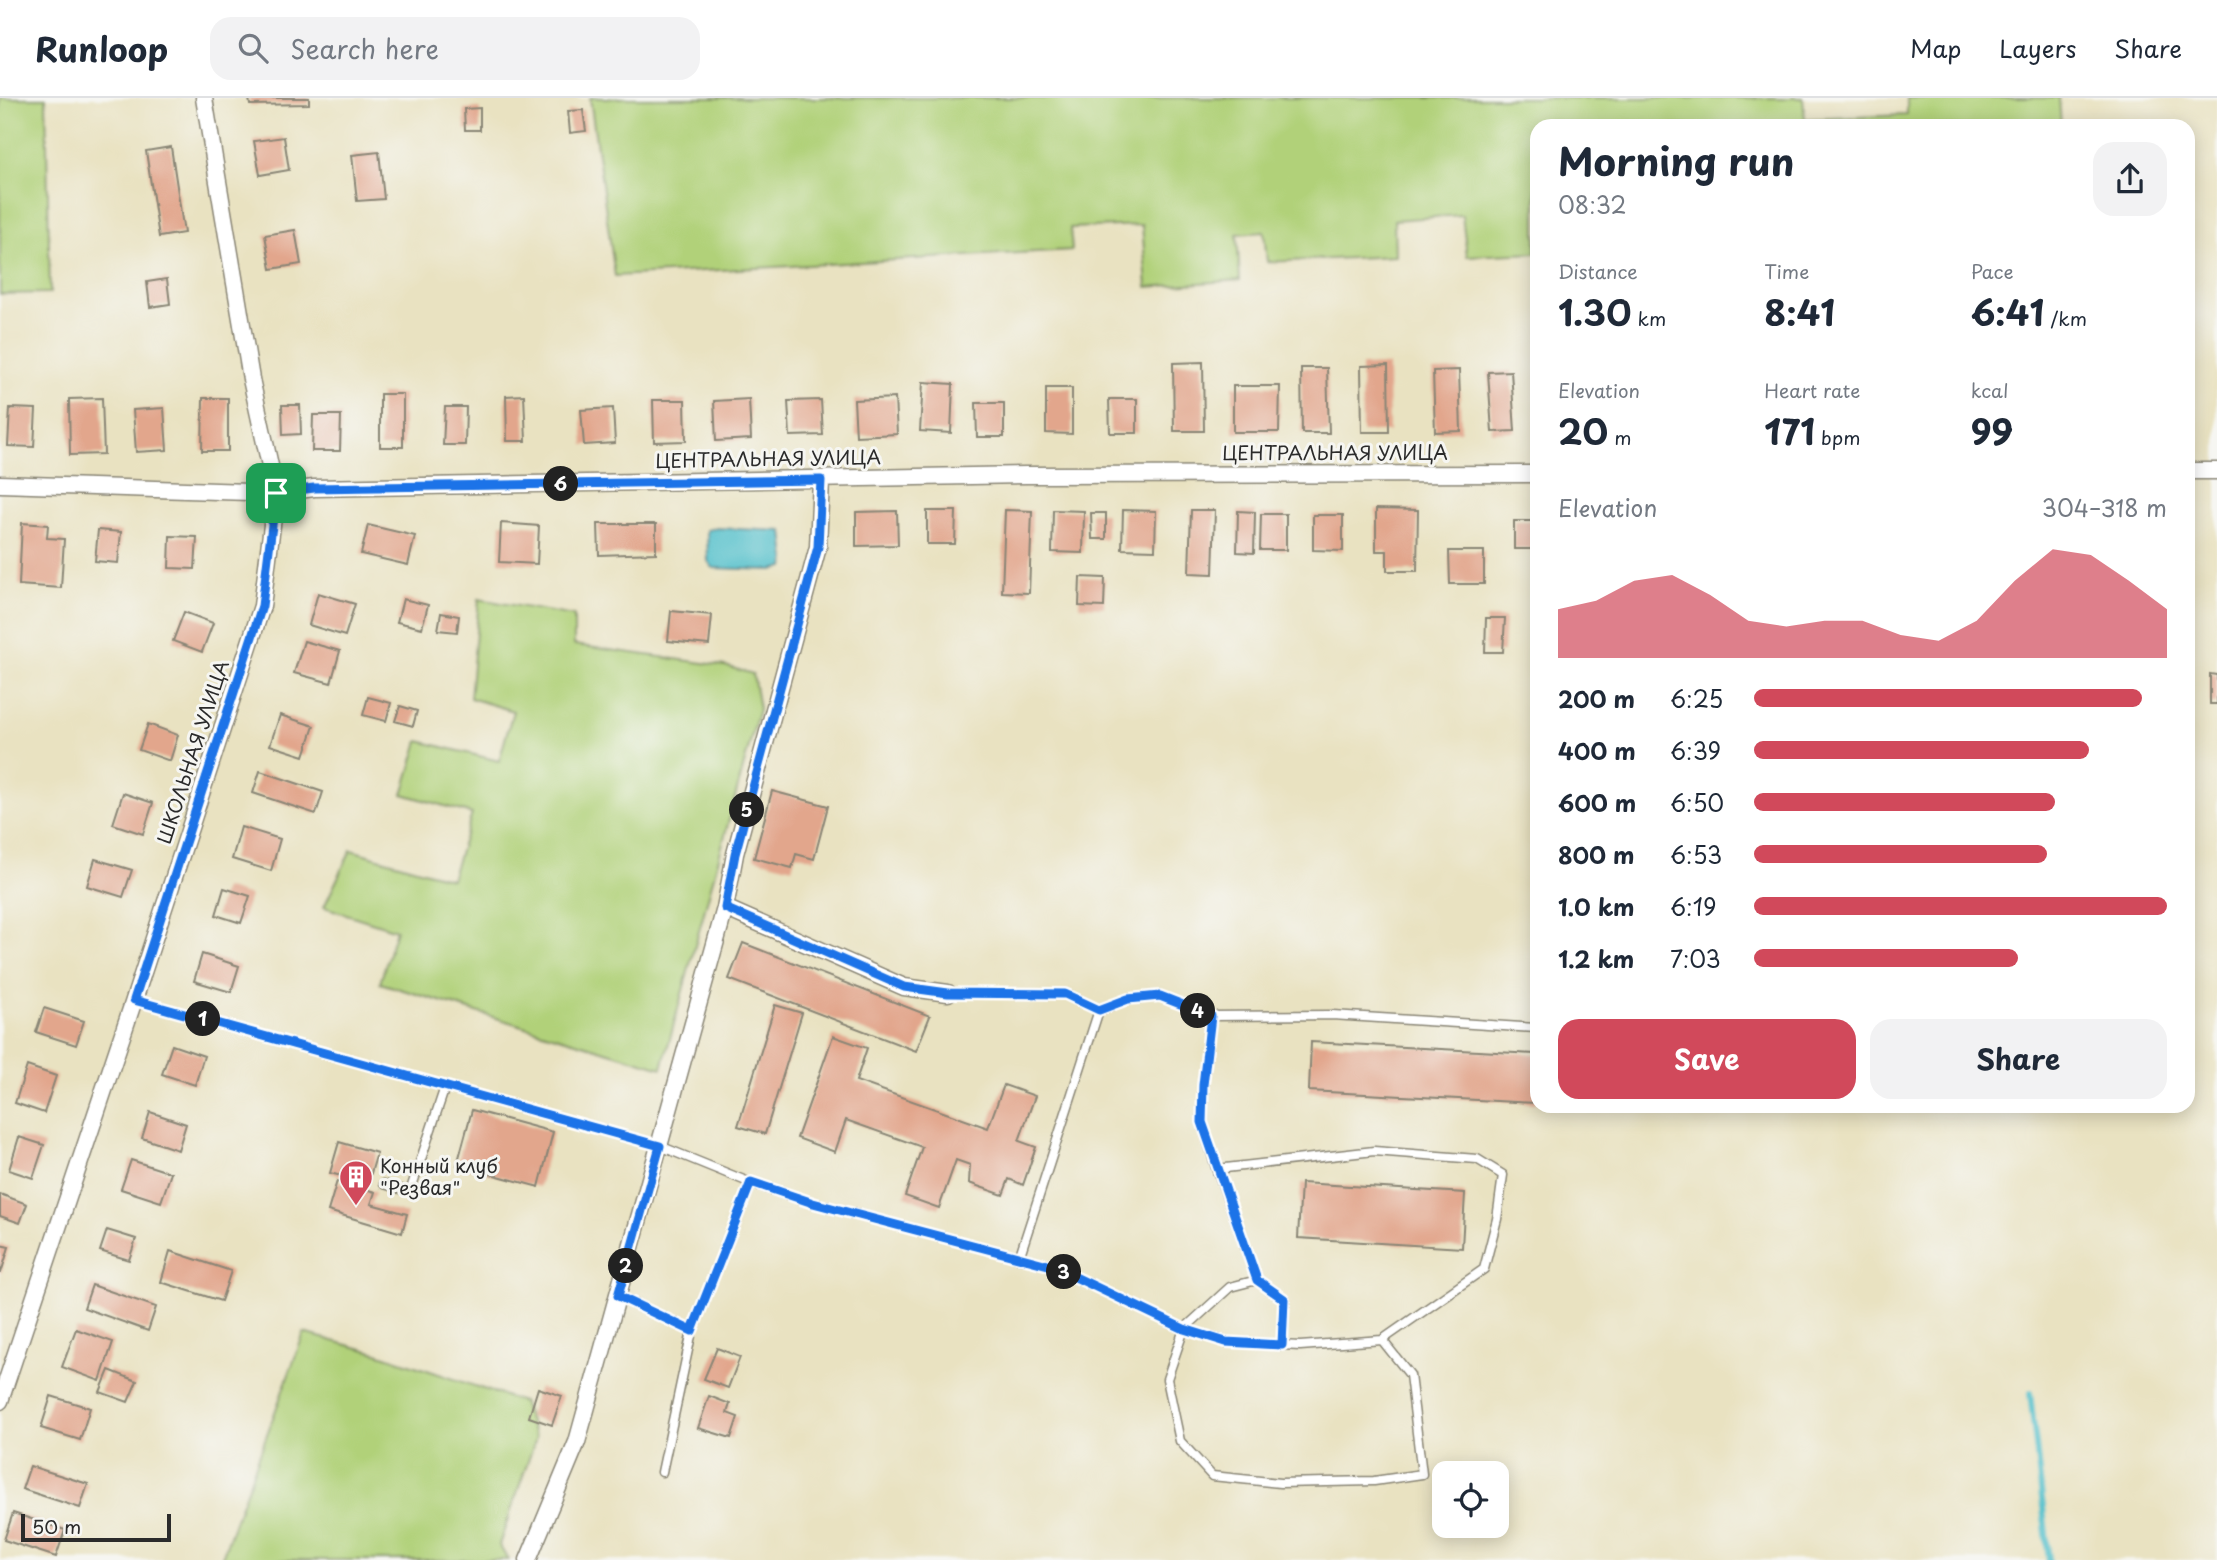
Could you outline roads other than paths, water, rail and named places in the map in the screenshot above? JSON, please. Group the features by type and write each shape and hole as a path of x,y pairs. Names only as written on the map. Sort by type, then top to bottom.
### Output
{"street":[{"name":"ШКОЛЬНАЯ УЛИЦА","path":"0,1401 262,606 276,493 251,379 204,98"},
{"path":"2195,471 2217,471"},
{"name":"ЦЕНТРАЛЬНАЯ УЛИЦА","path":"0,484 276,493 328,488 1027,475 1530,474"},
{"path":"528,1560 577,1442 725,908 735,854 818,547 821,480"},
{"path":"725,908 904,987 948,993"}],"lane":[{"path":"948,993 1065,994 1099,1010 1128,999 1160,996 1211,1016 1332,1015 1530,1028"},
{"path":"134,1000 660,1146 813,1203 1052,1266 1184,1329 1226,1342 1300,1346 1382,1340 1483,1269 1497,1219 1503,1175 1477,1159 1374,1151 1217,1169"},
{"path":"1019,1258 1099,1010"},
{"path":"1211,1016 1203,1085 1202,1122 1257,1280 1284,1299 1282,1345"},
{"path":"384,1184 410,1192 445,1087"},
{"path":"662,1472 692,1331 751,1182"},
{"path":"1257,1280 1230,1287 1184,1329 1167,1379 1180,1441 1212,1476 1280,1483 1374,1481 1422,1474 1410,1375 1382,1340"},
{"path":"618,1296 692,1331"}],"water":[{"path":"716,528 783,531 786,559 784,567 773,570 713,568 708,561 707,530"}],"waterway":[{"path":"2030,1393 2049,1560"}],"place":[{"name":"Конный клуб \"Резвая\"","path":"356,1207"}]}
